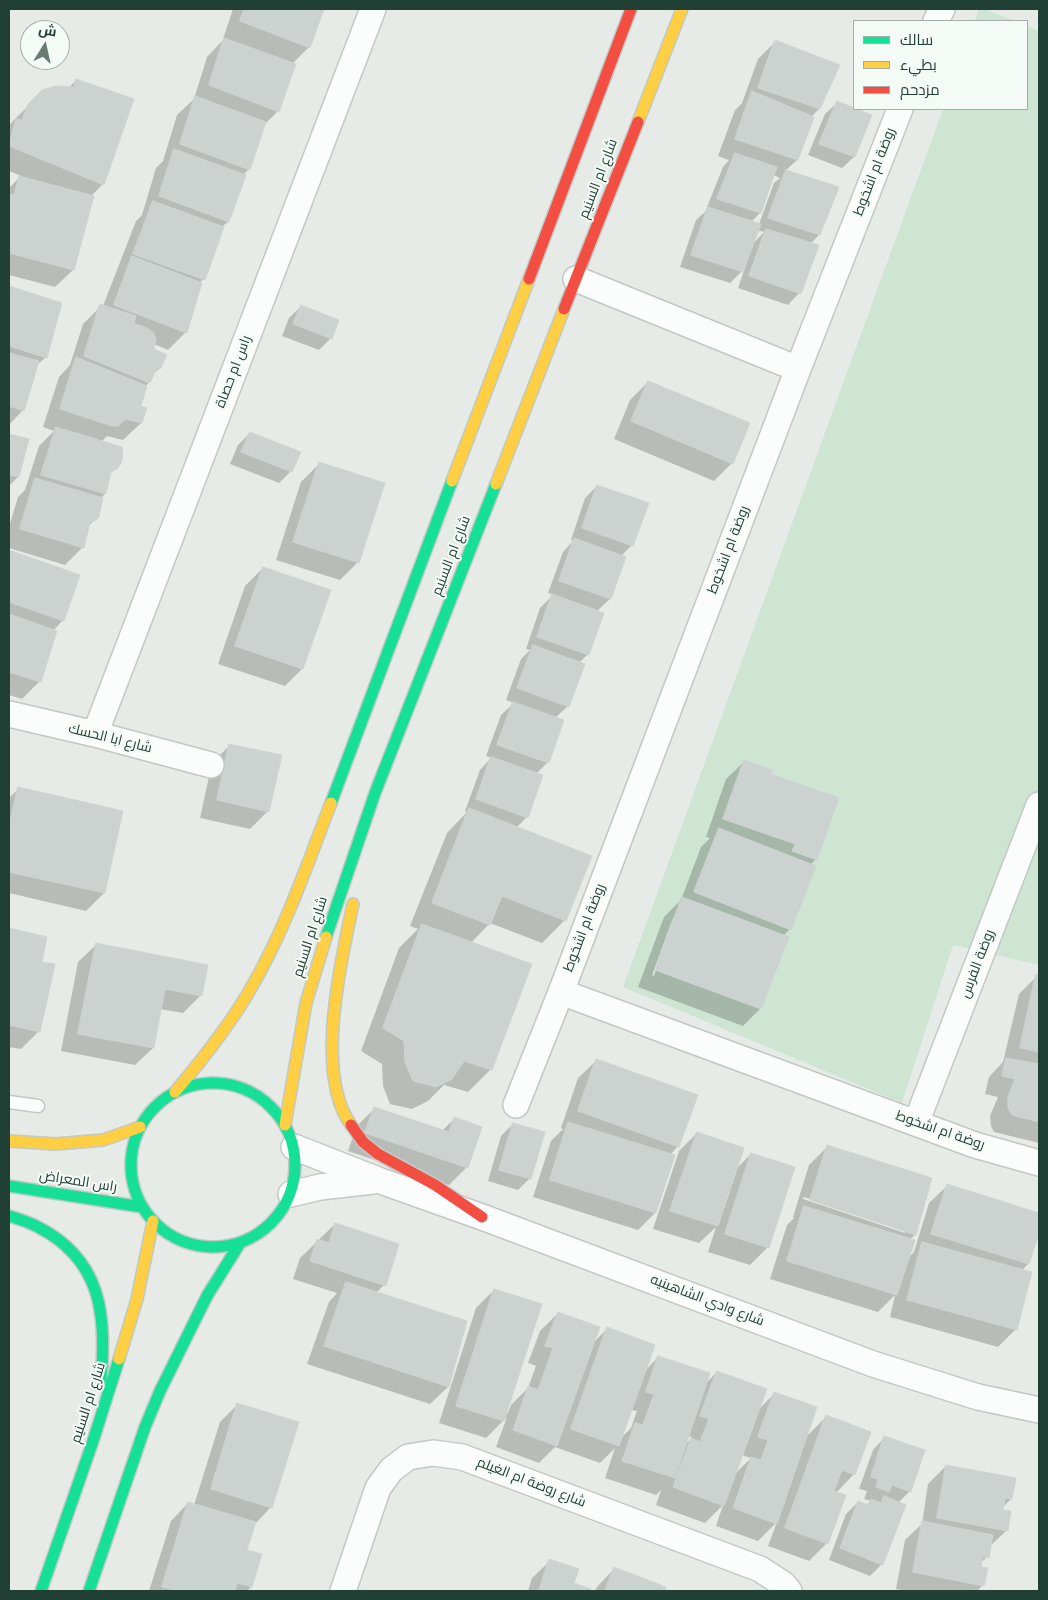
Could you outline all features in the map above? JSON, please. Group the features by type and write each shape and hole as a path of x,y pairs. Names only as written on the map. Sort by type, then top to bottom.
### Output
{"main road":[{"name":"شارع ام السنيم","path":"175,1092 216,1043 244,1000 271,950 296,894 631,9"},
{"name":"شارع ام السنيم","path":"290,1136 297,1050 306,1003 321,951 376,793 682,9"},
{"path":"376,793 341,963 334,1014 332,1046 334,1078 340,1104 349,1124 363,1142 386,1160 429,1182 482,1217"},
{"path":"199,1084 224,1084 248,1091 270,1105 290,1136 296,1171 291,1194 279,1215 262,1232 240,1242 217,1247 194,1245 171,1236 153,1221 142,1207 134,1188 131,1167 133,1147 140,1128 155,1107 175,1092 199,1084"},
{"path":"9,1141 56,1144 103,1140 140,1128"},
{"name":"راس المعراض","path":"9,1186 142,1207"},
{"path":"9,1216 27,1220 51,1232 65,1242 82,1260 96,1288 103,1319 105,1354 93,1441"},
{"name":"شارع ام السنيم","path":"42,1591 93,1441 137,1299 153,1221"},
{"path":"90,1591 160,1391 207,1296 240,1242"}],"street":[{"name":"راس ام حصاة","path":"95,734 373,9"},
{"name":"روضة ام اشخوط","path":"516,1105 561,992 798,369 900,110"},
{"path":"576,280 798,369"},
{"name":"شارع ابا الحسك","path":"9,714 95,734 211,765"},
{"name":"روضة الفرس","path":"916,1123 1039,805"},
{"name":"روضة ام اشخوط","path":"561,992 975,1145 1039,1163"},
{"name":"شارع وادي الشاهينيه","path":"290,1136 378,1180 482,1217 873,1364 978,1397 1039,1410"},
{"name":"شارع وادي الشاهينيه","path":"291,1194 378,1180"},
{"name":"شارع روضة ام الغيلم","path":"343,1591 378,1488 391,1470 408,1457 433,1453 462,1456 760,1569 783,1584 789,1591"}],"lane":[{"path":"9,1102 38,1106"}],"green space":[{"path":"979,9 984,9 1012,20 975,20"},
{"path":"1028,26 1039,31 1039,965 953,945 902,1103 623,987 943,110 1028,110"}],"building":[{"path":"244,9 324,9 310,48 240,21"},
{"path":"224,38 296,64 279,112 209,85"},
{"path":"775,40 840,65 820,109 758,88"},
{"path":"76,79 134,99 104,185 9,146 16,119 22,120 28,104 42,90 55,86 74,87"},
{"path":"752,91 814,117 798,160 735,139"},
{"path":"195,96 266,122 250,170 180,144"},
{"path":"837,101 853,107 853,110 860,110 872,115 855,157 819,144"},
{"path":"174,149 246,175 229,222 159,196"},
{"path":"735,153 777,167 761,213 717,199"},
{"path":"786,170 839,187 820,235 768,218"},
{"path":"19,176 94,196 74,270 9,253 9,194 14,195"},
{"path":"153,201 224,227 205,280 133,254"},
{"path":"708,207 761,224 743,272 691,255"},
{"path":"766,229 819,245 801,294 749,276"},
{"path":"132,256 202,283 187,333 114,305"},
{"path":"9,286 62,303 47,358 9,346"},
{"path":"100,304 136,316 134,324 145,327 154,333 156,340 154,349 167,355 161,368 157,368 150,383 84,356"},
{"path":"301,305 339,320 332,339 293,324"},
{"path":"9,353 39,361 24,411 9,406"},
{"path":"76,357 147,386 141,406 147,408 142,423 126,419 118,426 112,426 60,409"},
{"path":"648,381 750,423 733,464 631,421"},
{"path":"56,427 122,447 121,463 117,469 111,472 106,494 41,475"},
{"path":"250,432 301,452 292,472 241,452"},
{"path":"9,434 29,439 19,477 9,475"},
{"path":"319,462 385,483 359,563 293,542"},
{"path":"35,478 103,498 99,517 90,522 84,548 20,529"},
{"path":"597,485 649,503 633,546 582,528"},
{"path":"574,538 626,557 611,599 559,581"},
{"path":"9,550 80,575 64,621 9,602"},
{"path":"263,567 331,590 303,669 235,646"},
{"path":"552,594 604,613 589,655 537,637"},
{"path":"9,614 57,631 41,682 9,672"},
{"path":"533,645 585,664 569,707 517,688"},
{"path":"513,702 564,720 549,763 497,745"},
{"path":"229,744 282,755 269,812 217,800"},
{"path":"491,757 543,775 528,818 476,799"},
{"path":"744,760 772,770 771,774 839,798 817,860 792,851 795,844 723,819"},
{"path":"18,787 123,811 105,893 9,872 9,827"},
{"path":"469,808 592,856 566,921 502,896 490,925 432,903"},
{"path":"719,828 816,866 791,930 694,892"},
{"path":"682,897 789,937 761,1009 655,970"},
{"path":"422,924 532,964 492,1070 464,1061 452,1079 436,1087 413,1081 405,1062 404,1041 383,1028"},
{"path":"9,928 47,937 42,962 55,964 40,1032 9,1025"},
{"path":"96,943 208,965 202,996 165,989 154,1048 78,1034"},
{"path":"1036,974 1039,975 1039,1052 1020,1048"},
{"path":"1006,1058 1039,1064 1039,1122 1012,1115 1008,1108 1008,1097 1015,1079 1002,1076"},
{"path":"596,1059 698,1095 679,1147 578,1111"},
{"path":"374,1107 449,1132 454,1117 482,1127 468,1168 365,1133"},
{"path":"568,1122 675,1155 656,1213 550,1180"},
{"path":"513,1123 545,1132 531,1179 499,1170"},
{"path":"697,1132 744,1148 718,1226 670,1211"},
{"path":"827,1145 932,1178 916,1235 810,1200"},
{"path":"751,1153 795,1167 769,1248 725,1234"},
{"path":"947,1184 1039,1213 1039,1233 1029,1264 931,1234"},
{"path":"804,1206 915,1240 897,1295 787,1261"},
{"path":"335,1223 399,1244 386,1286 310,1261 317,1239 329,1243"},
{"path":"922,1242 1032,1272 1017,1330 907,1300"},
{"path":"346,1282 467,1321 449,1387 324,1346"},
{"path":"494,1289 542,1304 504,1421 456,1406"},
{"path":"558,1312 600,1327 557,1446 513,1430 528,1386 538,1390 553,1348 545,1346"},
{"path":"607,1327 655,1345 619,1446 571,1429"},
{"path":"658,1356 710,1373 675,1478 622,1461 635,1423 643,1425 654,1394 646,1392"},
{"path":"717,1371 767,1389 724,1506 673,1487 691,1438 700,1442 709,1419 700,1416"},
{"path":"774,1392 817,1407 777,1524 733,1508 751,1457 761,1460 768,1440 758,1437"},
{"path":"237,1403 299,1422 272,1508 211,1489"},
{"path":"826,1415 871,1432 855,1475 842,1470 834,1491 846,1495 828,1544 785,1528"},
{"path":"884,1436 925,1450 911,1492 892,1485 889,1492 876,1487 878,1479 871,1477"},
{"path":"946,1465 1016,1478 1012,1499 1005,1498 1003,1510 1011,1511 1008,1531 937,1518"},
{"path":"884,1496 906,1505 883,1565 840,1548 858,1501 868,1505 871,1499 881,1503"},
{"path":"188,1502 256,1522 247,1550 262,1554 252,1587 237,1583 235,1591 178,1591 162,1587"},
{"path":"922,1521 993,1535 989,1558 983,1557 981,1567 988,1568 984,1586 913,1572"},
{"path":"549,1559 579,1569 574,1583 591,1589 590,1591 539,1591"},
{"path":"614,1567 666,1587 665,1591 605,1591"}],"traffic: fast":[{"path":"331,803 452,481"},
{"path":"326,937 375,793 496,484"},
{"path":"213,1083 237,1087 252,1093 271,1107 285,1126 291,1141 295,1165 291,1189 285,1204 271,1223 252,1237 237,1243 213,1247 189,1243 174,1237 155,1223 141,1204 135,1189 131,1165 135,1141 141,1126 155,1107 174,1093 189,1087 213,1083"},
{"path":"9,1186 142,1207"},
{"path":"9,1216 35,1225 59,1240 75,1255 87,1272 95,1291 103,1333 101,1379"},
{"path":"89,1591 145,1427 160,1391 207,1296 240,1243"},
{"path":"41,1591 119,1359"}],"traffic: slow":[{"path":"638,122 682,9"},
{"path":"452,481 529,279"},
{"path":"496,484 564,309"},
{"path":"175,1092 225,1028 243,1002 263,966 295,897 331,803"},
{"path":"351,1125 340,1103 334,1077 332,1048 337,986 353,904"},
{"path":"285,1125 306,1003 326,937"},
{"path":"9,1141 56,1144 103,1140 140,1127"},
{"path":"119,1359 137,1299 153,1221"}],"traffic: jam":[{"path":"529,279 631,9"},
{"path":"564,309 638,122"},
{"path":"351,1125 363,1142 378,1154 435,1185 482,1217"}]}
